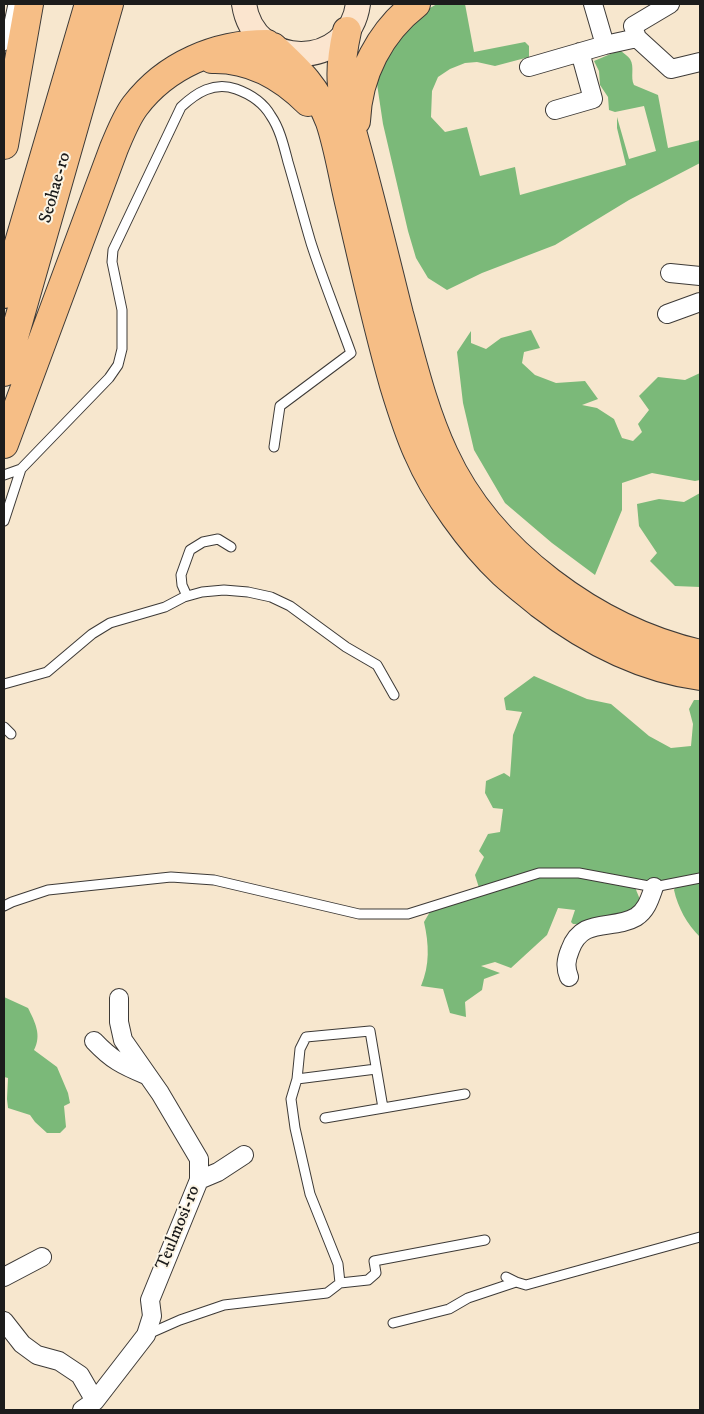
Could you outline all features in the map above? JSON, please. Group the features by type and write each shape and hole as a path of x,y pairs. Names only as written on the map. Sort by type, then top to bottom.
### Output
{"highway":[{"path":"4,145 30,4"},
{"path":"27,211 76,4"},
{"name":"Seohae-ro","path":"4,294 89,4"},
{"name":"Seohae-ro","path":"4,372 109,4"},
{"path":"346,144 356,118 359,92 369,64 389,30 416,4"},
{"path":"357,12 342,57 346,144 386,358 418,455 449,507 472,538 501,571 536,600 572,626 611,648 664,668 700,676"},
{"path":"4,444 119,136 129,115 148,91 181,65 224,48 249,44 270,46 297,69 314,88 327,114 346,144 418,385 441,448 464,490 482,515 515,552 570,596 592,610 639,634 700,654"},
{"path":"181,65 207,59 220,59 246,63 264,70 293,88 308,102 323,122 346,144"}],"main road":[{"path":"243,5 252,28 270,46 296,54 313,53 330,47 339,40 357,12"}],"street":[{"path":"593,4 605,45"},
{"path":"670,4 633,26 637,38 671,69 700,62"},
{"path":"529,67 605,45 637,38"},
{"path":"555,110 593,99 580,52"},
{"path":"670,273 700,276"},
{"path":"667,314 700,302"},
{"path":"569,977 566,969 567,960 576,938 583,931 635,918 643,912 654,887"},
{"name":"Teulmosi-ro","path":"89,1405 146,1335 152,1316 150,1300 199,1180 199,1159 160,1094 123,1040 118,1022 119,998"},
{"path":"94,1041 109,1057 146,1075"},
{"path":"199,1180 218,1172 244,1155"},
{"path":"4,1277 42,1257"},
{"name":"Teulmosi-ro","path":"4,1320 22,1344 30,1350 37,1355 59,1361 80,1375 89,1405"}],"lane":[{"path":"4,46 13,4"},
{"path":"4,475 20,469 109,378 118,365 122,349 122,310 112,262 113,250 181,107 197,94 216,86 232,88 259,100 272,116 280,135 311,244 352,353 280,406 274,448"},
{"path":"4,521 20,469"},
{"path":"187,596 182,585 181,575 190,550 203,542 218,540 231,547"},
{"path":"4,684 47,672 87,638 110,623 165,607 187,596 202,592 224,590 248,592 271,597 290,606 346,647 378,665 394,694"},
{"path":"4,727 11,734"},
{"path":"4,906 48,890 171,877 214,880 359,914 408,914 539,873 579,873 654,887 700,878"},
{"path":"340,1283 338,1264 310,1194 303,1168 291,1099 297,1079 300,1049 306,1037 370,1031 383,1108"},
{"path":"297,1079 376,1069"},
{"path":"325,1118 465,1094"},
{"path":"506,1277 526,1285 700,1237"},
{"path":"146,1335 180,1320 224,1305 327,1293 340,1283 368,1280 376,1273 374,1261 485,1240"},
{"path":"392,1323 449,1309 468,1298 516,1282"}],"green space":[{"path":"437,4 465,4 474,52 525,42 529,46 529,57 495,66 477,62 465,63 450,69 438,77 432,91 431,117 445,132 467,127 480,176 515,167 520,195 626,165 617,128 617,117 629,159 656,151 644,106 615,112 609,110 608,97 600,85 599,71 594,61 620,50 631,62 634,85 658,95 668,148 700,140 700,163 629,200 555,245 482,273 447,290 428,278 416,258 383,124 377,84 388,46 414,17"},
{"path":"531,330 540,348 524,352 522,363 535,375 556,383 585,381 598,399 582,405 597,408 614,419 622,438 633,441 642,432 638,424 649,410 639,396 658,377 685,380 700,373 700,480 695,481 652,473 622,483 622,510 595,575 552,543 505,503 474,450 463,403 457,352 471,331 471,343 486,349 501,338"},
{"path":"700,493 700,587 675,586 650,561 657,553 639,526 637,504 659,499 684,502"},
{"path":"534,676 587,699 611,704 649,736 671,748 691,746 693,724 689,709 694,700 700,700 700,937 687,921 678,903 674,890 678,882 635,885 640,899 639,909 588,924 573,924 571,922 575,910 558,908 547,935 511,968 495,962 481,966 500,973 484,979 482,990 465,1002 466,1017 450,1013 443,989 421,986 428,954 424,922 434,905 480,891 475,875 484,857 479,851 488,834 500,832 503,809 493,808 485,793 486,781 504,773 510,777 513,735 522,712 506,710 504,698"},
{"path":"4,997 28,1008 35,1023 37,1034 34,1050 57,1067 68,1093 70,1103 64,1106 66,1127 60,1133 47,1133 30,1115 8,1108 8,1078 4,1077"}]}
